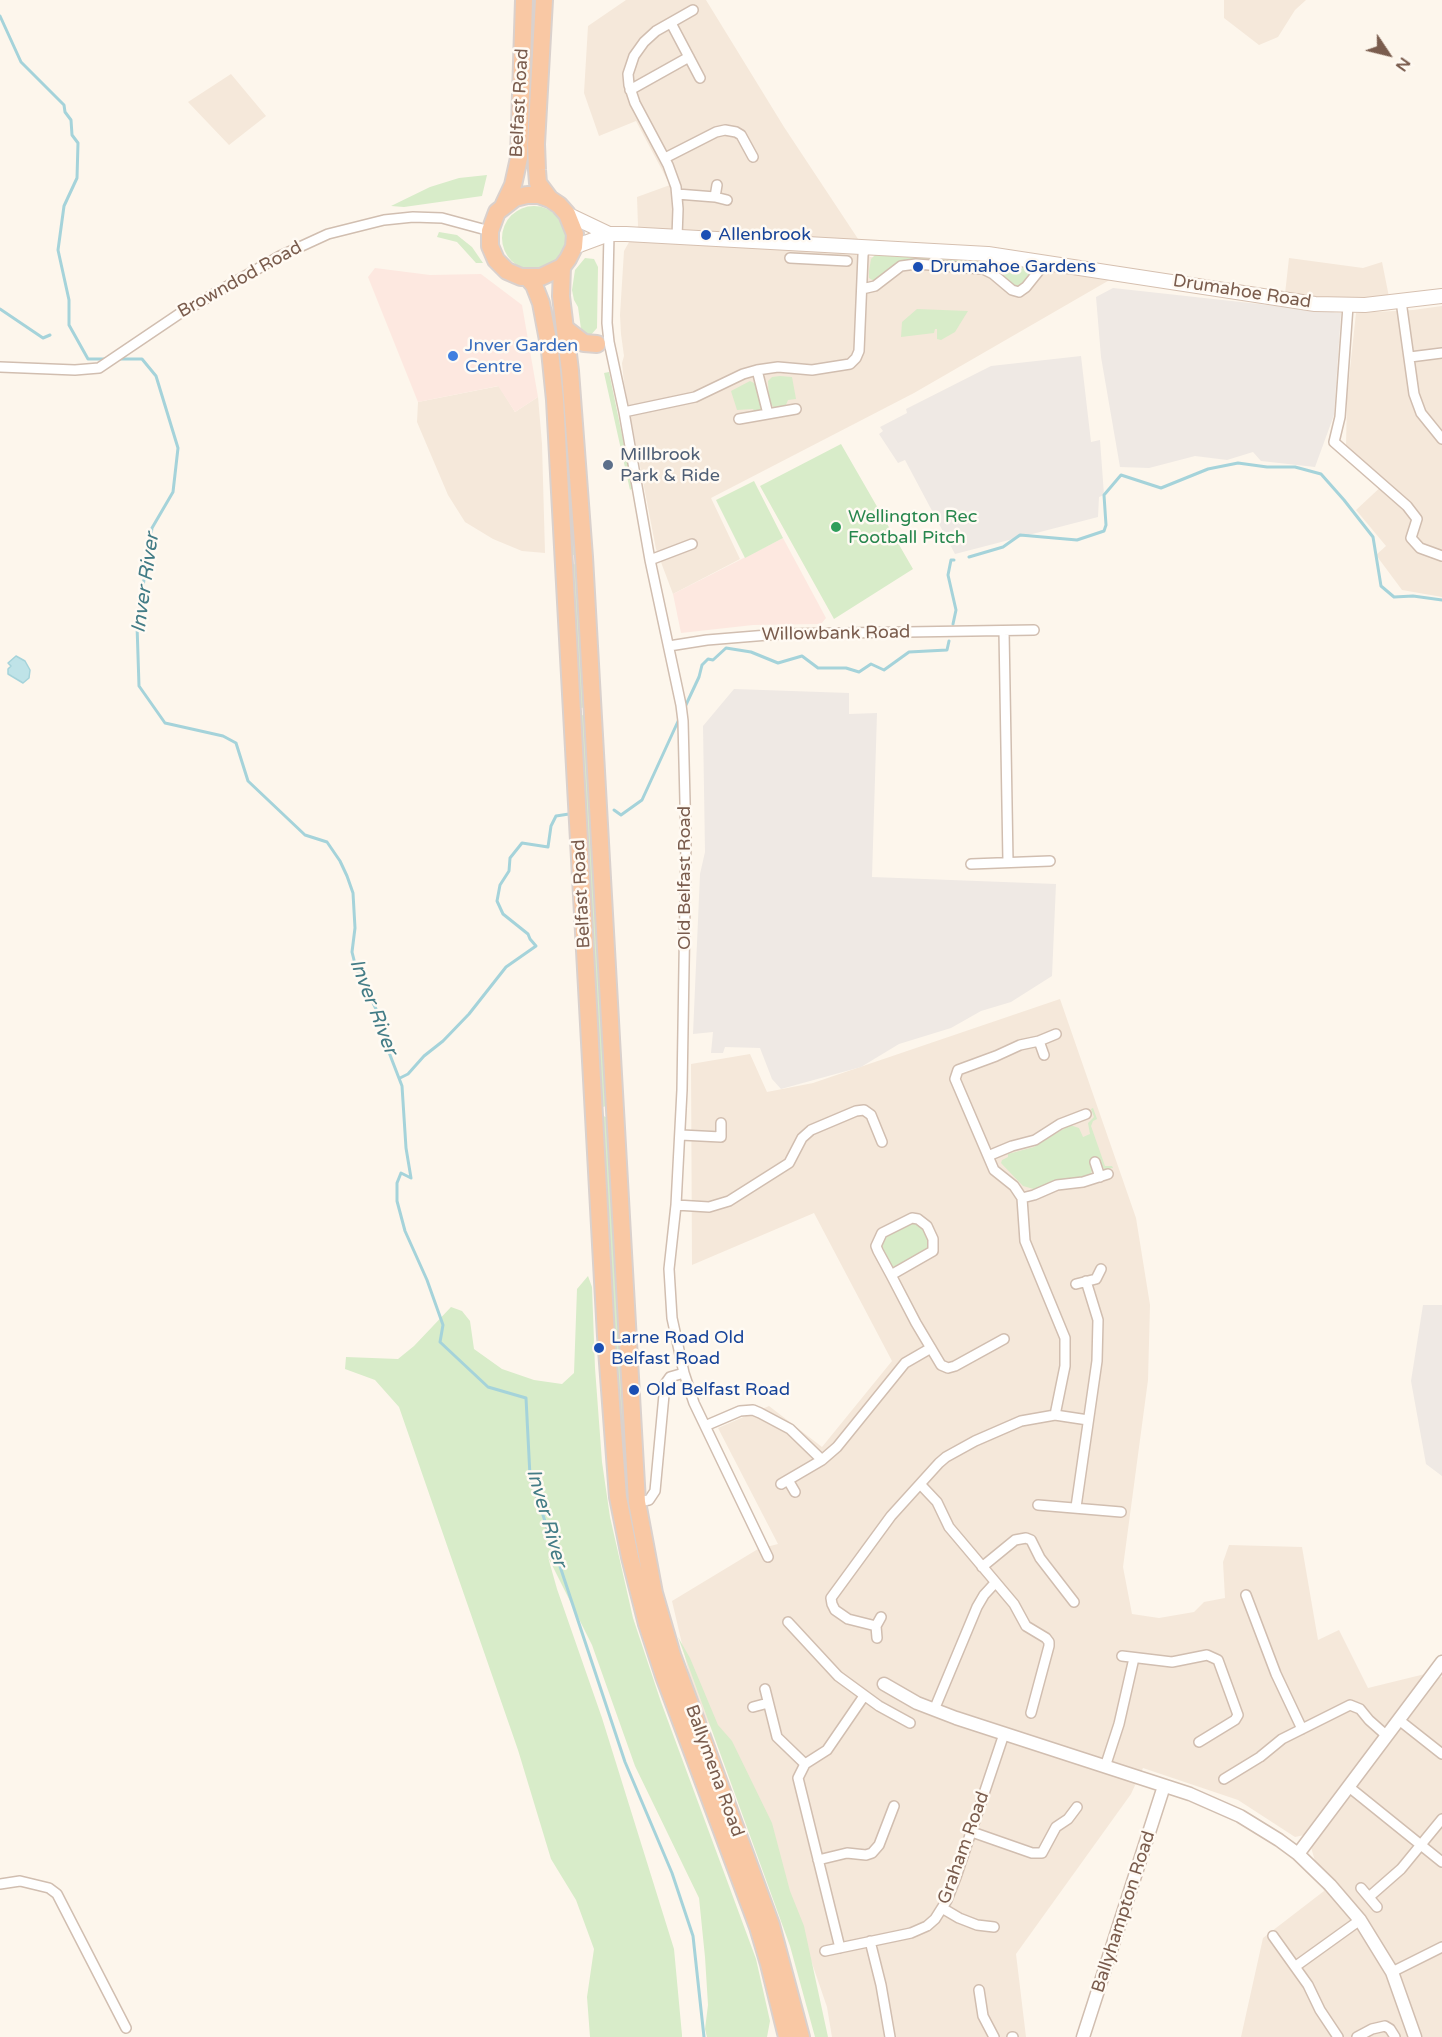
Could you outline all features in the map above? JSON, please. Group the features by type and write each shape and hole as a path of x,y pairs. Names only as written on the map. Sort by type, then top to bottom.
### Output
{"highway":[{"name":"Belfast Road","path":"504,204 513,185 519,158 524,0"},
{"name":"Belfast Road","path":"544,0 536,144 538,183 550,199"},
{"path":"526,195 539,195 560,205 567,214 575,234 574,247 562,267 541,277 528,278 514,274 496,260 490,246 490,231 497,212 504,204 526,195"},
{"name":"Belfast Road","path":"562,267 561,296 566,329 584,558 637,1502"},
{"name":"Belfast Road","path":"528,278 538,292 543,313 555,400 607,1347 621,1513"},
{"path":"566,329 584,343 603,343"},
{"name":"Ballymena Road","path":"637,1502 654,1593 672,1655 771,1925 801,2037"},
{"name":"Ballymena Road","path":"621,1513 647,1624 664,1676 758,1927 787,2037"}],"main road":[{"name":"Drumahoe Road","path":"567,214 609,234"},
{"name":"Drumahoe Road","path":"574,247 609,234 988,254 1315,304 1348,306 1442,296"}],"street":[{"path":"677,237 677,194 674,178 630,90 628,74 638,48 652,35 693,10"},
{"path":"671,23 700,78"},
{"path":"630,90 689,57"},
{"path":"665,158 716,132 725,130 741,135 753,157"},
{"path":"715,197 717,184"},
{"path":"677,194 727,200"},
{"name":"Browndod Road","path":"0,367 75,370 99,368 178,314 280,256 328,234 384,220 413,217 442,218 490,231"},
{"name":"Old Belfast Road","path":"609,234 606,323 603,343 624,412 650,560 683,721 686,842 681,1135 669,1269 672,1318 684,1373 694,1403 768,1557"},
{"path":"801,258 802,244"},
{"path":"624,412 695,397 743,374 757,370 819,369 852,363 859,351 865,248"},
{"path":"790,258 847,261"},
{"path":"862,289 875,286 901,266 916,264 983,269 995,275 1012,290 1019,292 1038,272 1042,261"},
{"path":"1401,301 1414,394 1421,413 1442,439"},
{"path":"1348,306 1340,417 1334,442 1407,506 1418,519 1412,538 1420,548 1442,556"},
{"path":"1410,357 1442,353"},
{"path":"757,370 768,414"},
{"path":"739,419 796,409"},
{"path":"650,560 692,544"},
{"name":"Willowbank Road","path":"669,646 758,635 1034,630"},
{"path":"1004,631 1008,862"},
{"path":"971,864 1050,861"},
{"path":"1055,1415 1065,1366 1065,1338 1025,1241 1022,1198 1014,1186 994,1170 955,1079 958,1070 1020,1045 1056,1034"},
{"path":"1039,1041 1044,1055"},
{"path":"676,1205 709,1206 729,1201 789,1164 802,1138 811,1130 856,1111 864,1110 871,1115 882,1142"},
{"path":"988,1156 1035,1140 1060,1124 1082,1116 1083,1128"},
{"path":"681,1135 721,1137 721,1123"},
{"path":"1022,1198 1057,1185 1083,1182 1104,1175 1095,1162"},
{"path":"891,1275 933,1251 933,1239 927,1226 918,1219 912,1218 882,1233 876,1246 891,1275 941,1365 948,1368 1002,1341 993,1332"},
{"path":"1076,1507 1097,1362 1098,1320 1081,1282 1096,1278 1101,1269"},
{"path":"795,1492 784,1482 822,1460 837,1447 905,1363 931,1348"},
{"path":"637,1502 649,1500 655,1491 665,1384 670,1377 684,1373"},
{"path":"705,1426 731,1414 753,1410 790,1429 822,1460"},
{"path":"876,1626 848,1619 835,1610 831,1598 891,1516 946,1457 975,1441 1021,1421 1055,1415 1088,1420"},
{"path":"920,1484 933,1496 949,1527 1014,1604 1026,1626 1049,1642 1031,1713"},
{"path":"1038,1505 1121,1512"},
{"path":"982,1567 1015,1540 1026,1538 1031,1540 1040,1558 1074,1602"},
{"path":"934,1710 977,1607 995,1583"},
{"path":"1246,1595 1276,1674 1302,1729"},
{"path":"877,1638 876,1626 881,1617"},
{"path":"789,1629 831,1670 864,1696 909,1723"},
{"path":"1122,1656 1175,1662 1209,1655 1218,1660 1239,1713 1235,1720 1199,1742"},
{"path":"1105,1767 1119,1724 1134,1658"},
{"path":"1298,1854 1442,1662"},
{"path":"884,1684 934,1710 1209,1802 1240,1816 1298,1854 1360,1920 1392,1972 1415,2037"},
{"path":"765,1689 777,1737 805,1764"},
{"path":"840,1948 798,1782 799,1774 805,1764 826,1752 864,1696"},
{"path":"1024,1698 1035,1702"},
{"path":"753,1707 768,1703"},
{"path":"1224,1779 1260,1757 1282,1739 1350,1705 1360,1709 1387,1736"},
{"path":"1399,1720 1442,1754"},
{"path":"1204,1726 1209,1736"},
{"name":"Graham Road","path":"825,1951 904,1935 923,1929 935,1919 956,1877 1004,1734"},
{"name":"Ballyhampton Road","path":"1083,2037 1164,1786"},
{"path":"1349,1787 1442,1862"},
{"path":"818,1860 847,1853 867,1855 872,1853 879,1845 894,1806"},
{"path":"972,1832 1032,1853 1042,1852 1056,1827 1068,1819 1077,1807"},
{"path":"1369,1897 1401,1869 1442,1819"},
{"path":"0,1884 20,1881 49,1888 57,1894 126,2028"},
{"path":"1361,1888 1377,1907"},
{"path":"942,1908 977,1925 994,1927"},
{"path":"1296,1966 1360,1920"},
{"path":"1273,1936 1296,1966 1322,2014 1338,2037"},
{"path":"870,1941 890,2037"},
{"path":"1392,1972 1442,1947"},
{"path":"979,1990 982,2016 994,2037"},
{"path":"1357,2037 1383,2026 1390,2029 1395,2037"}],"shaded area":[{"path":"626,0 706,0 784,127 870,257 926,258 1113,278 914,393 711,498 740,559 673,594 656,549 624,383 620,315 624,251 638,226 637,197 670,185 636,121 599,136 584,93 588,26"},
{"path":"1224,0 1306,0 1295,10 1278,37 1259,45 1224,18"},
{"path":"231,74 266,116 229,145 188,102"},
{"path":"1289,258 1363,268 1382,262 1389,297 1330,300 1285,294"},
{"path":"375,268 430,275 481,274 522,305 538,397 515,412 498,386 418,402 368,277"},
{"path":"1113,288 1341,313 1334,415 1315,467 1261,461 1253,452 1227,460 1195,456 1149,468 1120,467 1101,357 1096,297"},
{"path":"1442,306 1442,597 1402,590 1376,555 1386,546 1356,510 1385,483 1346,446 1347,397 1356,313"},
{"path":"1081,356 1091,442 1100,440 1104,495 1099,497 1098,517 955,554 905,460 898,463 879,434 883,431 880,427 907,413 906,409 991,366"},
{"path":"499,386 515,412 538,397 542,444 545,553 522,551 493,539 465,522 448,495 417,422 418,402"},
{"path":"783,538 826,618 821,624 753,625 681,633 673,594"},
{"path":"734,689 849,693 849,714 877,713 872,877 1056,884 1052,976 1011,1002 981,1011 951,1028 899,1044 861,1067 781,1089 772,1079 760,1048 725,1047 723,1053 711,1053 713,1032 693,1034 700,874 705,852 703,726"},
{"path":"1060,999 1136,1218 1150,1305 1148,1380 1123,1567 1132,1614 1159,1618 1194,1612 1204,1602 1225,1598 1223,1562 1229,1545 1302,1547 1318,1640 1339,1630 1368,1688 1428,1675 1309,1834 1295,1837 1238,1800 1143,1768 1131,1794 1016,1954 1026,2037 832,2037 827,2007 753,1791 696,1704 672,1601 758,1549 778,1544 718,1428 769,1406 822,1447 892,1361 814,1213 692,1265 691,1064 750,1054 767,1092 813,1083"},
{"path":"1423,1305 1442,1305 1442,1476 1426,1464 1411,1381"},
{"path":"1442,1677 1442,2037 1241,2037 1263,1938 1324,1891 1310,1844 1435,1678"}],"green space":[{"path":"529,0 538,0 529,141 525,142"},
{"path":"487,175 482,196 404,207 391,206 430,187 459,178"},
{"path":"534,206 552,212 560,220 566,238 560,256 552,264 534,270 516,264 508,256 502,238 508,220 516,212"},
{"path":"439,232 457,235 472,247 483,263 476,263 457,242 437,237"},
{"path":"875,255 1002,263 1036,268 1022,286 1017,287 993,267 942,263 908,262 874,281 869,278 869,271 871,259"},
{"path":"585,258 594,259 598,267 597,328 590,336 584,334 581,329 578,307 572,290 575,270"},
{"path":"917,309 968,311 955,332 941,340 937,339 937,329 934,333 901,337 902,322"},
{"path":"609,372 633,488 630,490 604,373"},
{"path":"772,377 792,377 796,399 788,400 785,407 775,410 769,400 768,381"},
{"path":"565,378 576,555 569,555 560,379"},
{"path":"750,381 758,385 763,406 757,415 753,409 737,410 731,391"},
{"name":"Wellington Rec Football Pitch","path":"841,444 913,569 834,619 760,486"},
{"path":"754,481 783,538 745,558 716,500"},
{"path":"576,565 586,706 582,708 580,708 570,566"},
{"path":"585,716 608,1103 604,1107 599,1105 578,718"},
{"path":"1093,1108 1097,1119 1091,1126 1105,1166 1113,1168 1104,1169 1098,1158 1091,1161 1093,1168 1090,1176 1064,1180 1037,1190 1023,1186 1001,1163 1008,1157 1008,1154 1034,1147 1070,1125 1079,1128 1083,1137 1090,1134 1088,1123 1094,1117 1091,1109"},
{"path":"602,1115 609,1119 632,1509 627,1510 621,1470 600,1118"},
{"path":"916,1223 925,1230 931,1245 929,1249 896,1268 892,1266 881,1249 885,1237 909,1224"},
{"path":"588,1276 592,1287 602,1462 610,1517 633,1618 661,1702 756,1959 770,2021 767,2037 707,2037 705,2029 708,2005 699,1898 635,1766 592,1645 548,1557 602,1718 674,1949 682,2035 682,2037 590,2037 587,1997 594,1949 576,1900 551,1859 518,1750 399,1407 375,1380 345,1369 346,1357 398,1359 414,1346 451,1307 462,1311 470,1321 474,1349 502,1369 534,1380 562,1384 574,1373 577,1289"},
{"path":"678,1637 690,1658 718,1725 732,1741 772,1823 790,1891 804,1926 828,2037 815,2037 790,1946"}],"water":[{"path":"16,656 25,661 30,670 29,678 23,683 8,674 11,666 8,663"}],"waterway":[{"name":"Inver River","path":"0,16 21,62 64,105 65,112 71,120 72,135 78,143 77,178 64,206 58,250 69,300 69,325 88,359 106,359"},
{"path":"0,309 43,338 50,335"},
{"name":"Inver River","path":"119,359 142,359 156,376 178,448 173,492 152,528 137,625 139,686 165,723 223,736 236,743 248,781 305,835 327,842 347,876 353,893 355,928 352,952 356,968 376,1009 385,1042 402,1086 406,1148 411,1178 401,1173 397,1183 397,1201 405,1231 427,1280 443,1325 440,1342 488,1387 526,1398 530,1476 625,1762 672,1873 693,1936 704,2037"},
{"path":"969,557 1003,547 1020,535 1077,540 1104,531 1106,525 1104,495 1121,475 1161,488 1208,469 1238,463 1267,467 1295,467 1321,474 1373,537 1381,586 1394,597 1413,596 1442,600"},
{"path":"953,624 956,610 948,575 951,560 954,560"},
{"path":"684,709 702,665 708,659 713,660 726,648 751,652 778,663 802,656 818,668 846,668 859,672 871,664 884,670 909,652 947,650 949,641"},
{"path":"614,810 621,815 642,800 680,717"},
{"path":"400,1078 408,1074 469,1014 506,967 536,946 528,934 503,914 497,901 500,885 509,871 510,858 522,843 548,847 551,826 556,816 569,814"}],"place":[{"name":"Allenbrook","path":"706,235"},
{"name":"Drumahoe Gardens","path":"918,267"},
{"name":"Jnver Garden Centre","path":"453,356"},
{"name":"Millbrook Park & Ride","path":"608,465"},
{"name":"Wellington Rec Football Pitch","path":"836,527"},
{"name":"Larne Road Old Belfast Road","path":"599,1348"},
{"name":"Old Belfast Road","path":"634,1390"}]}
